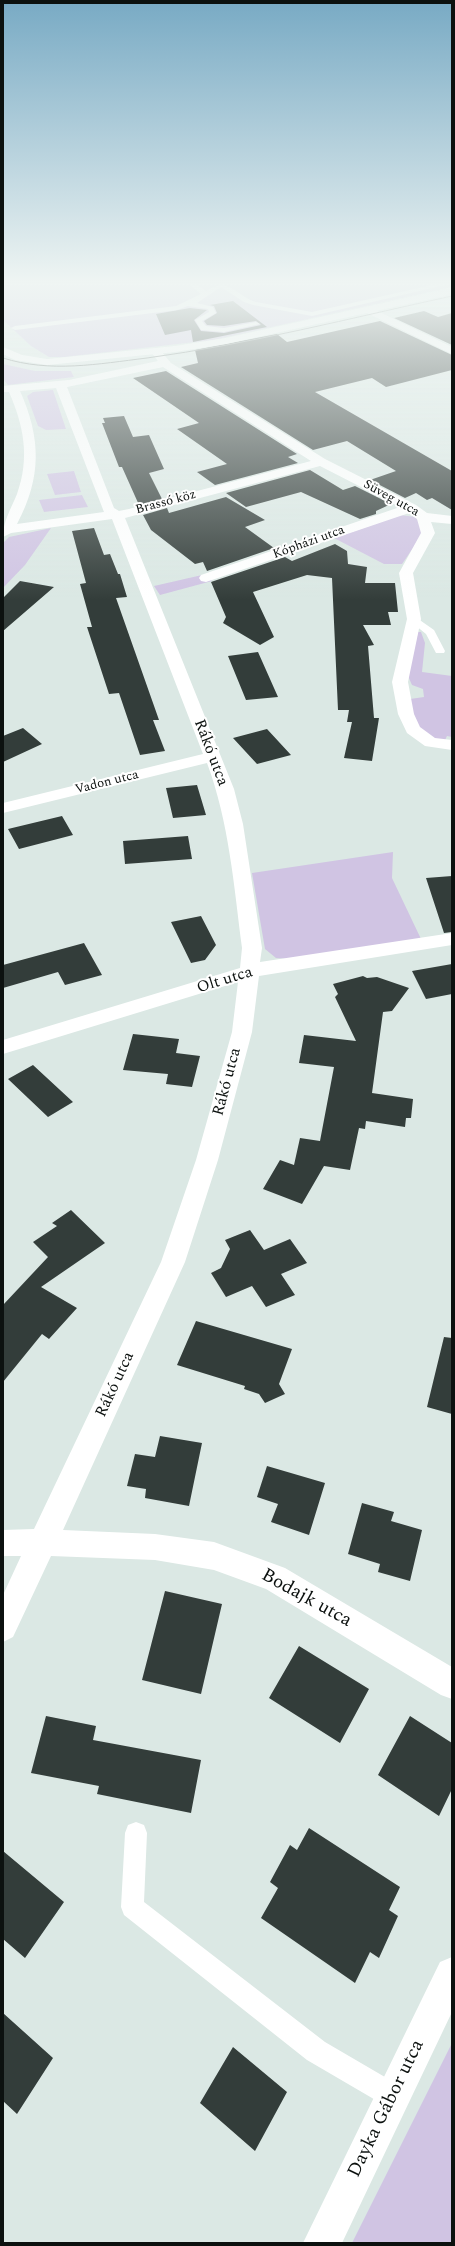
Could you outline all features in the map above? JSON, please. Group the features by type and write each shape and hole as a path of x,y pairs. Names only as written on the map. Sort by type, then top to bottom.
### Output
{"street":[{"path":"5,531 24,495 30,473 31,454 29,424 7,390"},
{"name":"Rákó utca","path":"3,1627 173,1262 207,1160 242,1032 252,948 234,824 225,789 117,515 109,510 103,498 62,390"},
{"name":"Süveg utca","path":"207,390 321,462 411,508 423,517 428,533 406,573 414,619 400,682 406,714 412,730 431,743 452,745"},
{"name":"Brassó köz","path":"5,531 117,515 321,462"},
{"name":"Kópházi utca","path":"206,578 411,508"},
{"path":"423,517 452,520"},
{"name":"Vadon utca","path":"3,808 212,757"},
{"name":"Olt utca","path":"3,1047 248,974 266,967 452,939"},
{"name":"Bodajk utca","path":"3,1543 42,1542 155,1547 214,1556 276,1578 452,1684"},
{"name":"Dayka Gábor utca","path":"322,2243 452,1974"}],"lane":[{"path":"414,619 430,632 440,651"},
{"path":"136,1833 132,1906 316,2051 393,2096"}],"shaded area":[{"path":"53,390 66,429 46,430 38,426 27,396 33,392"},
{"path":"74,471 81,492 55,495 47,474"},
{"path":"82,495 88,507 44,512 39,500"},
{"path":"400,515 416,517 422,525 422,535 402,564 384,564 334,538"},
{"path":"51,528 25,565 3,588 3,543 9,537"},
{"path":"202,575 212,581 160,595 154,586"},
{"path":"418,632 421,632 425,643 422,672 452,676 452,737 447,736 444,742 435,742 417,729 410,699 424,697 423,689 412,685 408,676"},
{"path":"393,852 392,878 421,939 290,959 276,958 265,949 252,873"},
{"path":"452,2043 452,2243 352,2243"}],"building":[{"path":"150,390 196,390 297,454 288,457 298,463 215,485 197,472 227,464 177,429 199,423"},
{"path":"217,390 324,390 315,392 452,471 452,510 432,498 427,500 416,493 405,498 370,480 396,471 347,441 313,450"},
{"path":"124,416 133,437 149,435 164,469 149,473 162,499 139,505 122,467 119,467 102,423 105,423 103,418"},
{"path":"310,470 343,490 355,486 391,504 376,511 376,514 360,519 301,492 246,507 226,493"},
{"path":"226,497 265,520 245,527 274,548 207,571 203,562 195,564 151,530 143,515 167,508 169,513"},
{"path":"94,528 104,555 110,554 118,574 120,574 127,597 116,598 159,720 153,720 165,751 140,755 119,693 109,694 87,627 92,627 80,584 86,583 72,531"},
{"path":"335,544 347,551 348,564 367,567 365,583 395,583 398,612 388,612 391,625 363,625 374,645 368,646 374,718 379,718 372,761 344,758 352,722 347,722 349,710 338,710 332,578 307,575 253,592 274,637 260,645 223,623 226,617 211,582 285,557 292,561"},
{"path":"20,581 54,587 3,631 3,598"},
{"path":"258,652 278,697 246,700 228,656"},
{"path":"23,728 42,744 3,762 3,736"},
{"path":"267,729 291,755 257,764 233,738"},
{"path":"197,785 206,815 173,818 166,788"},
{"path":"62,816 73,835 19,849 8,829"},
{"path":"188,836 192,859 125,864 123,841"},
{"path":"452,876 452,932 444,933 426,878"},
{"path":"201,916 216,945 205,960 191,963 171,922"},
{"path":"84,943 102,975 65,985 58,972 3,988 3,965"},
{"path":"452,964 452,994 426,999 412,971"},
{"path":"363,976 367,978 377,977 409,988 392,1011 383,1012 372,1093 413,1099 411,1118 406,1118 405,1127 366,1121 365,1129 359,1128 350,1170 324,1166 302,1204 263,1189 280,1160 294,1165 300,1138 320,1141 334,1067 299,1063 304,1035 356,1041 335,997 338,994 333,984"},
{"path":"133,1034 179,1039 176,1053 200,1056 192,1087 166,1084 168,1074 123,1070"},
{"path":"33,1065 73,1102 48,1117 8,1079"},
{"path":"71,1210 105,1243 41,1287 77,1308 49,1339 42,1334 3,1382 3,1305 48,1257 33,1242 57,1226 52,1223"},
{"path":"250,1230 264,1250 290,1239 307,1263 281,1274 295,1295 266,1307 252,1286 226,1297 211,1273 221,1268 230,1249 225,1240"},
{"path":"196,1321 292,1349 279,1384 285,1394 265,1403 259,1394 244,1389 245,1386 177,1365"},
{"path":"444,1337 452,1338 452,1414 427,1407"},
{"path":"160,1436 202,1443 189,1506 145,1498 146,1489 127,1486 135,1454 155,1457"},
{"path":"267,1466 325,1483 309,1535 271,1522 278,1504 257,1497"},
{"path":"362,1503 394,1512 391,1521 422,1530 410,1581 378,1572 380,1564 348,1554"},
{"path":"165,1591 222,1604 201,1694 142,1680"},
{"path":"299,1646 369,1689 340,1743 269,1698"},
{"path":"46,1716 96,1726 93,1740 201,1760 191,1813 97,1794 99,1786 31,1773"},
{"path":"410,1716 452,1743 452,1789 439,1816 378,1775"},
{"path":"309,1828 400,1887 389,1910 398,1916 379,1958 370,1952 355,1983 261,1918 278,1888 270,1882 290,1845 297,1850"},
{"path":"3,1851 64,1902 25,1958 3,1939"},
{"path":"3,2013 53,2058 17,2114 3,2101"},
{"path":"233,2047 287,2092 255,2151 200,2103"}]}
